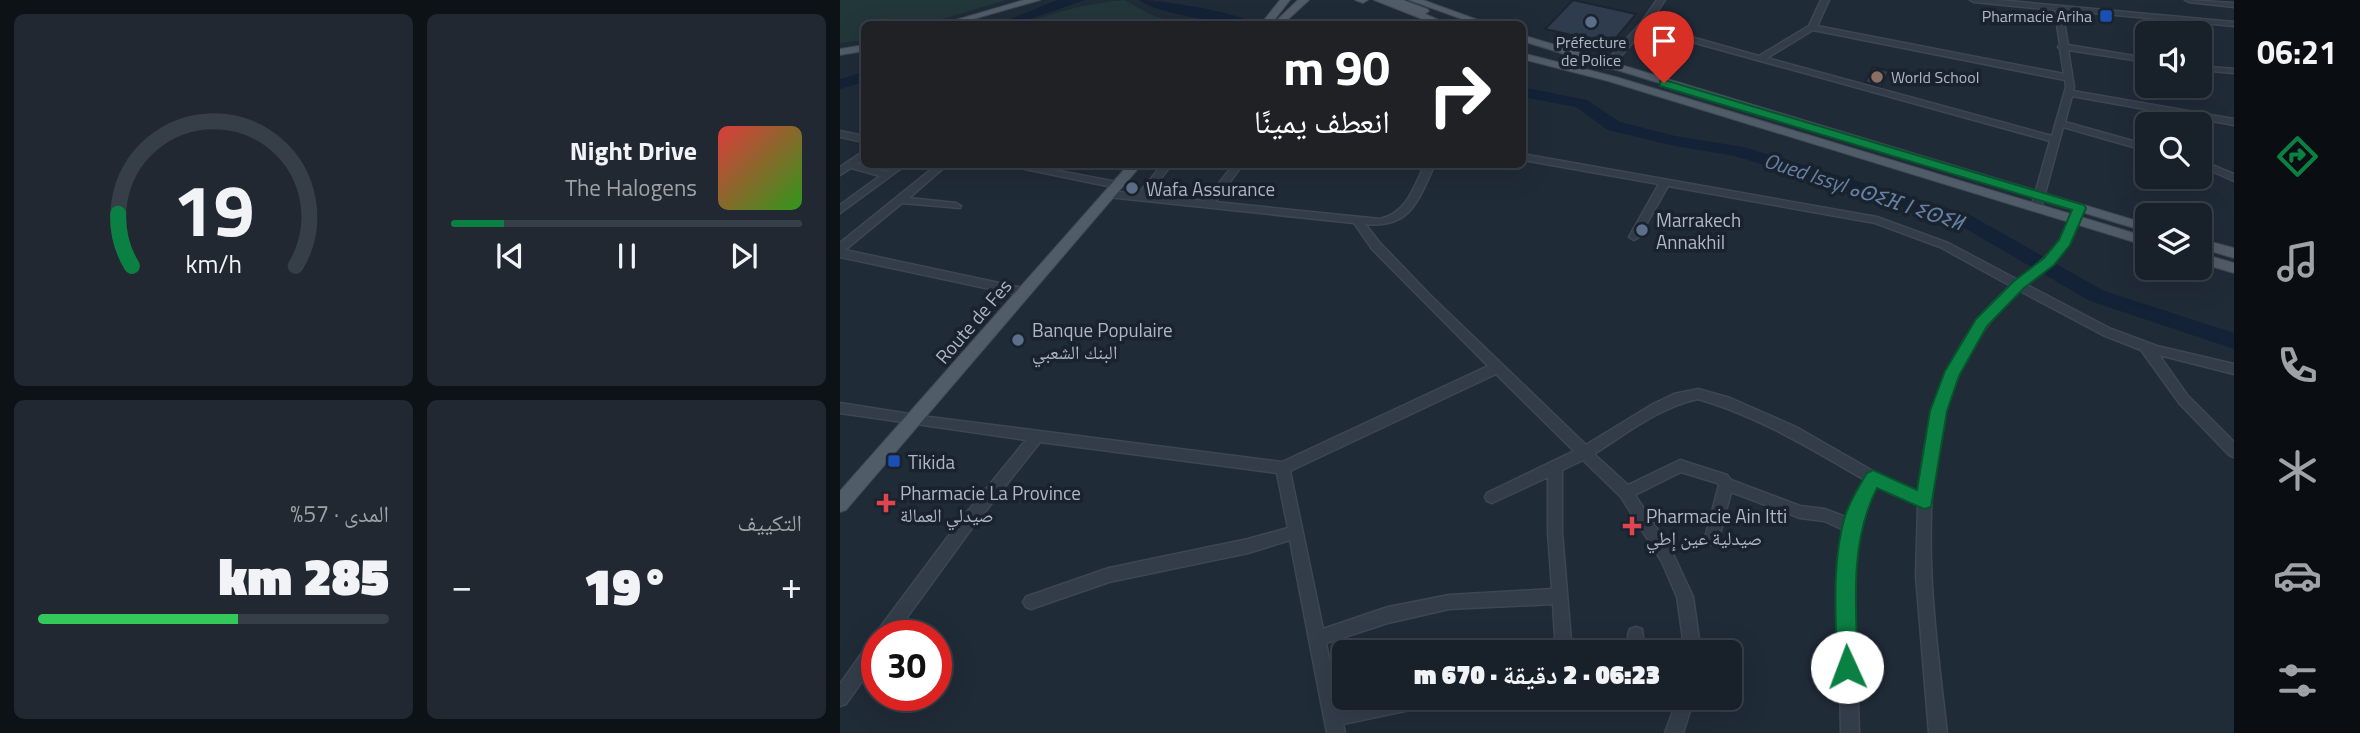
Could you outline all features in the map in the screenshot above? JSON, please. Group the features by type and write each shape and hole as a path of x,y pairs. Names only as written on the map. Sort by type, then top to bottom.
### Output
{"main road":[{"path":"945,21 1018,0"},
{"path":"958,21 1035,0"},
{"path":"1276,6 1285,0"},
{"path":"1281,21 1304,0"},
{"path":"1291,11 1318,0"},
{"path":"1362,0 1417,21"},
{"path":"1378,0 1435,21"},
{"path":"1394,0 1454,21"},
{"path":"1414,0 1475,21"},
{"path":"1526,41 2038,202"},
{"path":"840,50 861,46"},
{"path":"1526,51 1588,69 1612,79"},
{"path":"1526,56 2078,214 2135,226"},
{"name":"Route de Fes","path":"840,505 1132,168"},
{"path":"2078,214 2135,237"},
{"path":"2212,247 2234,253"},
{"path":"2212,262 2234,268"}],"street":[{"path":"1607,66 1643,26 1661,0"},
{"path":"1759,59 1812,27 1825,0"},
{"path":"1975,0 2041,3 2058,8 2234,24"},
{"path":"2192,19 2187,0 2234,5"},
{"path":"2038,202 2060,124 2069,78 2062,47 2058,8"},
{"path":"1643,26 2056,140"},
{"path":"1812,27 2069,78"},
{"path":"2062,47 2135,58"},
{"path":"2212,69 2234,71"},
{"path":"2067,93 2234,122"},
{"path":"2060,124 2135,145"},
{"path":"840,134 861,138"},
{"path":"843,169 861,156"},
{"path":"1526,158 1877,220 1944,245 2106,332 2146,347 2234,369"},
{"path":"840,210 898,168"},
{"path":"840,251 939,168"},
{"path":"1021,168 1141,197 1380,222 1400,218 1428,168"},
{"path":"1141,197 1165,168"},
{"path":"1209,204 1235,168"},
{"path":"2212,168 2234,177"},
{"path":"843,169 888,175"},
{"path":"1634,237 1666,181"},
{"path":"901,200 956,206"},
{"path":"1938,733 1924,572 1924,501 1939,411 1951,376 1982,323 2019,285 2049,262 2065,242 2078,214"},
{"path":"1357,220 1376,246 1496,368 1626,493 1667,557 1685,597 1691,640"},
{"path":"840,251 1023,292"},
{"path":"2146,347 2184,400 2234,451"},
{"path":"840,408 1283,468 1496,368"},
{"path":"1492,497 1584,453 1678,398 1698,394 1727,402 1791,432 1873,478 1924,501"},
{"path":"895,620 1037,436"},
{"path":"1626,493 1680,466 1723,479 1726,484 1800,512 1825,515 1853,527"},
{"path":"1283,468 1334,725 1387,710"},
{"path":"1555,468 1563,640"},
{"path":"1850,733 1846,576 1855,516 1873,478"},
{"path":"1712,538 1726,484"},
{"path":"1031,602 1108,575 1248,546 1296,532"},
{"path":"1318,639 1388,615 1449,602 1559,596"},
{"path":"1636,635 1636,640"},
{"path":"840,698 861,668"},
{"path":"1674,733 1682,710"}],"green space":[{"path":"840,0 1007,0 935,21 861,21 861,40 840,43"},
{"path":"1124,0 1156,17 1172,21 1033,21 1099,3"}],"building":[{"name":"Préfecture de Police","path":"1573,0 1636,14 1611,44 1545,29"},
{"name":"World School","path":"1873,67 1889,71 1881,87 1865,82"}],"waterway":[{"path":"1013,21 1053,5 1078,0"},
{"path":"1146,0 1178,10 1240,21"},
{"path":"840,84 861,78"},
{"name":"Oued Issyl ⴰⵙⵉⴼ ⵏ ⵉⵙⵉⵍ","path":"1526,93 1581,103 1614,126 1675,141 1737,151 1963,219 2097,296 2234,341"}],"place":[{"name":"Pharmacie Ariha","path":"2106,16"},
{"name":"Préfecture de Police","path":"1591,22"},
{"name":"World School","path":"1877,77"},
{"name":"Wafa Assurance","path":"1132,188"},
{"name":"Marrakech Annakhil","path":"1642,230"},
{"name":"Banque Populaire البنك الشعبي","path":"1018,340"},
{"name":"Tikida","path":"894,461"},
{"name":"Pharmacie La Province صيدلي العمالة","path":"886,503"},
{"name":"Pharmacie Ain Itti صيدلية عين إطي","path":"1632,526"}],"route":[{"path":"1664,83 2080,208 2065,242 2049,262 2000,302 1965,349 1951,376 1939,411 1924,501 1873,478 1864,495 1855,516 1846,576 1847,667"}]}
